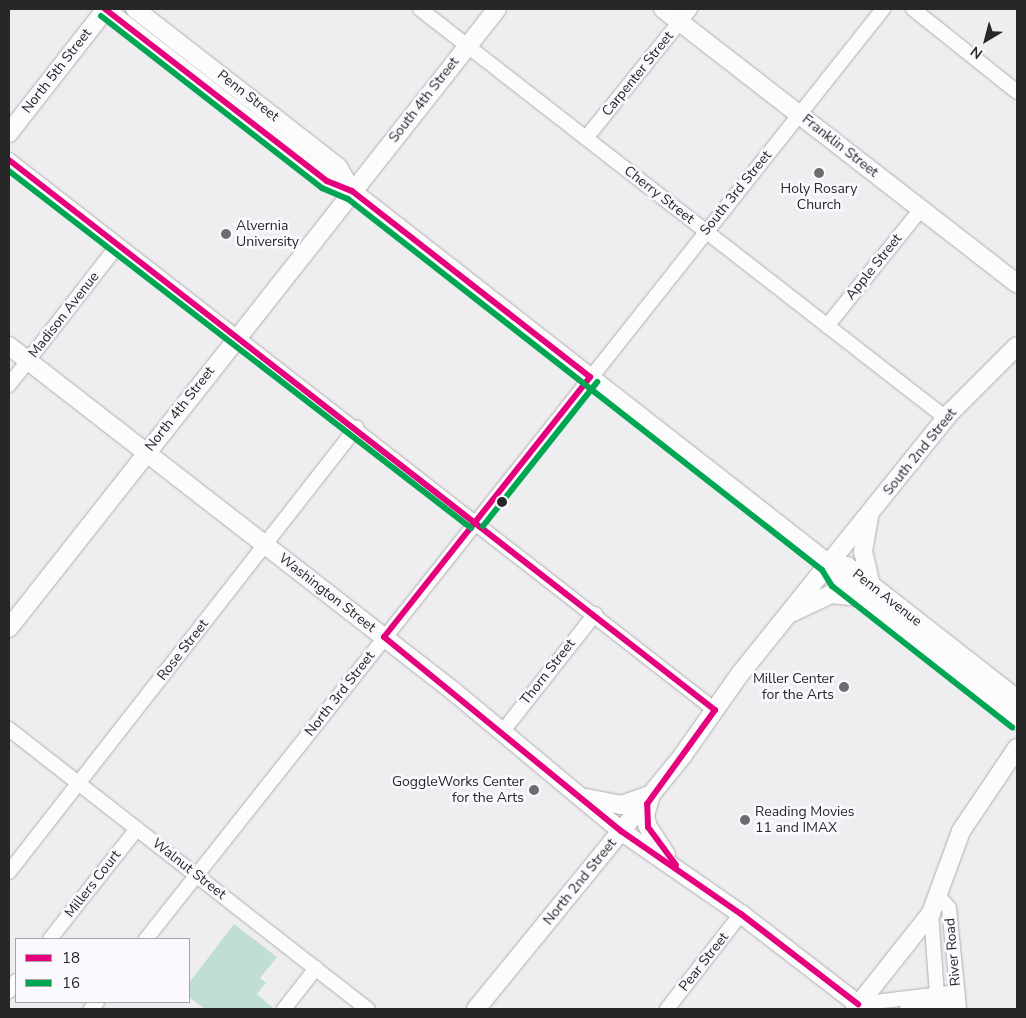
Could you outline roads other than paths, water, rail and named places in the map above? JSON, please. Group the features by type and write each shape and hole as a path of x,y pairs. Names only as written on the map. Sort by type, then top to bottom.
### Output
{"main road":[{"name":"Penn Street","path":"106,9 327,181 352,191 829,564"},
{"name":"North 5th Street","path":"9,133 106,9"},
{"name":"Penn Street","path":"136,9 338,167 352,191"},
{"name":"South 4th Street","path":"352,191 496,9"},
{"name":"Franklin Street","path":"663,9 684,15 799,114 1017,284"},
{"name":"North 4th Street","path":"9,628 352,191"},
{"name":"Washington Street","path":"9,346 384,637 502,731 621,831 687,874 862,1007"},
{"name":"South 2nd Street","path":"829,564 946,418 1017,346"},
{"path":"788,614 831,594 865,591 863,551 869,514"},
{"name":"Penn Avenue","path":"829,564 837,579 865,591 922,635 1017,698"},
{"name":"North 2nd Street","path":"476,1009 653,791 788,614 829,564"},
{"name":"Penn Avenue","path":"922,635 1017,720"},
{"path":"862,1007 935,906 961,831 1017,748"},
{"path":"568,788 605,805 633,803 653,791"},
{"path":"653,791 645,816 648,828 659,848 687,874"}],"street":[{"name":"Cherry Street","path":"420,9 946,418"},
{"name":"South 3rd Street","path":"590,377 883,9"},
{"path":"913,9 1017,92"},
{"name":"Carpenter Street","path":"586,138 684,15"},
{"path":"9,160 476,521 715,710"},
{"name":"Apple Street","path":"827,326 921,209"},
{"name":"Madison Avenue","path":"9,385 118,245"},
{"name":"North 3rd Street","path":"147,938 590,377"},
{"name":"Rose Street","path":"9,872 356,428"},
{"name":"Thorn Street","path":"502,731 594,614"},
{"name":"Walnut Street","path":"9,729 368,1009"},
{"name":"Millers Court","path":"51,938 137,829"},
{"name":"River Road","path":"937,1003 935,906 949,908 958,1002"},
{"name":"Pear Street","path":"667,1009 741,914"},
{"path":"284,1009 316,968"},
{"path":"862,1007 958,1002"},
{"path":"906,1009 937,1003"}],"place":[{"name":"Holy Rosary Church","path":"819,173"},
{"name":"Alvernia University","path":"226,234"},
{"name":"Miller Center for the Arts","path":"844,687"},
{"name":"GoggleWorks Center for the Arts","path":"534,790"},
{"name":"Reading Movies 11 and IMAX","path":"745,820"}]}
